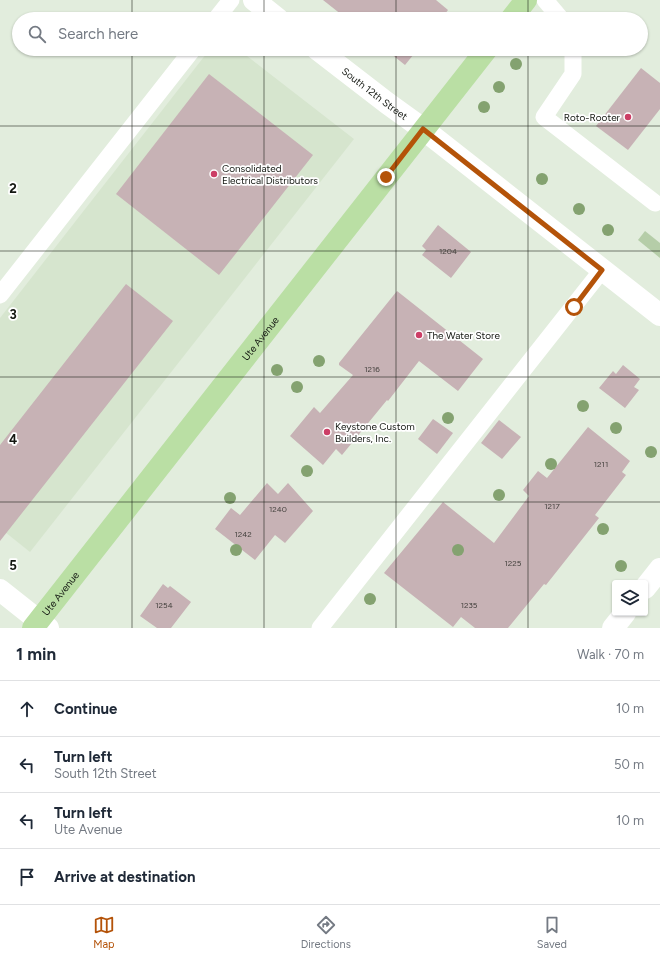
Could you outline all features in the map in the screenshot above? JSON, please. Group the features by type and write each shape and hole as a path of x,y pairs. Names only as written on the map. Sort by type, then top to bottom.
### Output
{"main road":[{"path":"254,0 269,12"},
{"path":"517,12 526,0"},
{"name":"South 12th Street","path":"326,56 423,129 660,315"},
{"name":"Ute Avenue","path":"40,626 423,129 481,56"},
{"path":"648,584 660,569"},
{"path":"0,590 40,626"},
{"path":"613,628 623,616"}],"lane":[{"path":"222,12 231,0"},
{"path":"545,0 555,12"},
{"path":"0,295 188,56"},
{"path":"573,56 572,74 544,117 655,203"},
{"path":"320,628 602,270"}],"shaded area":[{"path":"205,56 247,56 354,139 30,552 0,528 0,318"},
{"path":"645,231 660,243 660,258 638,240"}],"building":[{"path":"323,0 436,0 448,10 446,12 338,12"},
{"path":"394,56 412,56 405,65"},
{"name":"Roto-Rooter","path":"641,68 660,83 660,109 628,150 596,126"},
{"name":"Consolidated Electrical Distributors","path":"209,74 313,155 219,275 116,194"},
{"path":"438,225 471,252 451,278 422,255 426,250 422,246"},
{"path":"126,284 173,321 0,541 0,445"},
{"path":"397,291 483,359 458,391 419,361 388,401 387,400 342,455 336,449 323,465 290,436 314,407 320,413 353,375 339,365 339,363"},
{"path":"623,365 640,379 634,387 639,390 625,408 599,388 613,371 616,374"},
{"path":"433,419 453,433 437,454 418,439"},
{"path":"499,420 521,437 502,459 481,443"},
{"path":"588,427 630,461 622,472 626,475 595,515 599,518 546,585 544,584 508,628 475,628 461,617 453,627 384,573 443,502 494,543 529,496 523,490 538,471 547,478"},
{"path":"267,483 278,494 288,483 313,511 285,543 275,535 255,560 215,529 231,508 240,515"},
{"path":"163,584 168,588 170,586 191,602 171,628 157,628 140,616"}],"place":[{"name":"Roto-Rooter","path":"628,117"},
{"name":"Consolidated Electrical Distributors","path":"214,174"},
{"name":"The Water Store","path":"419,335"},
{"name":"Keystone Custom Builders, Inc.","path":"327,432"}],"route":[{"path":"386,177 423,129 602,270 574,307"}]}
